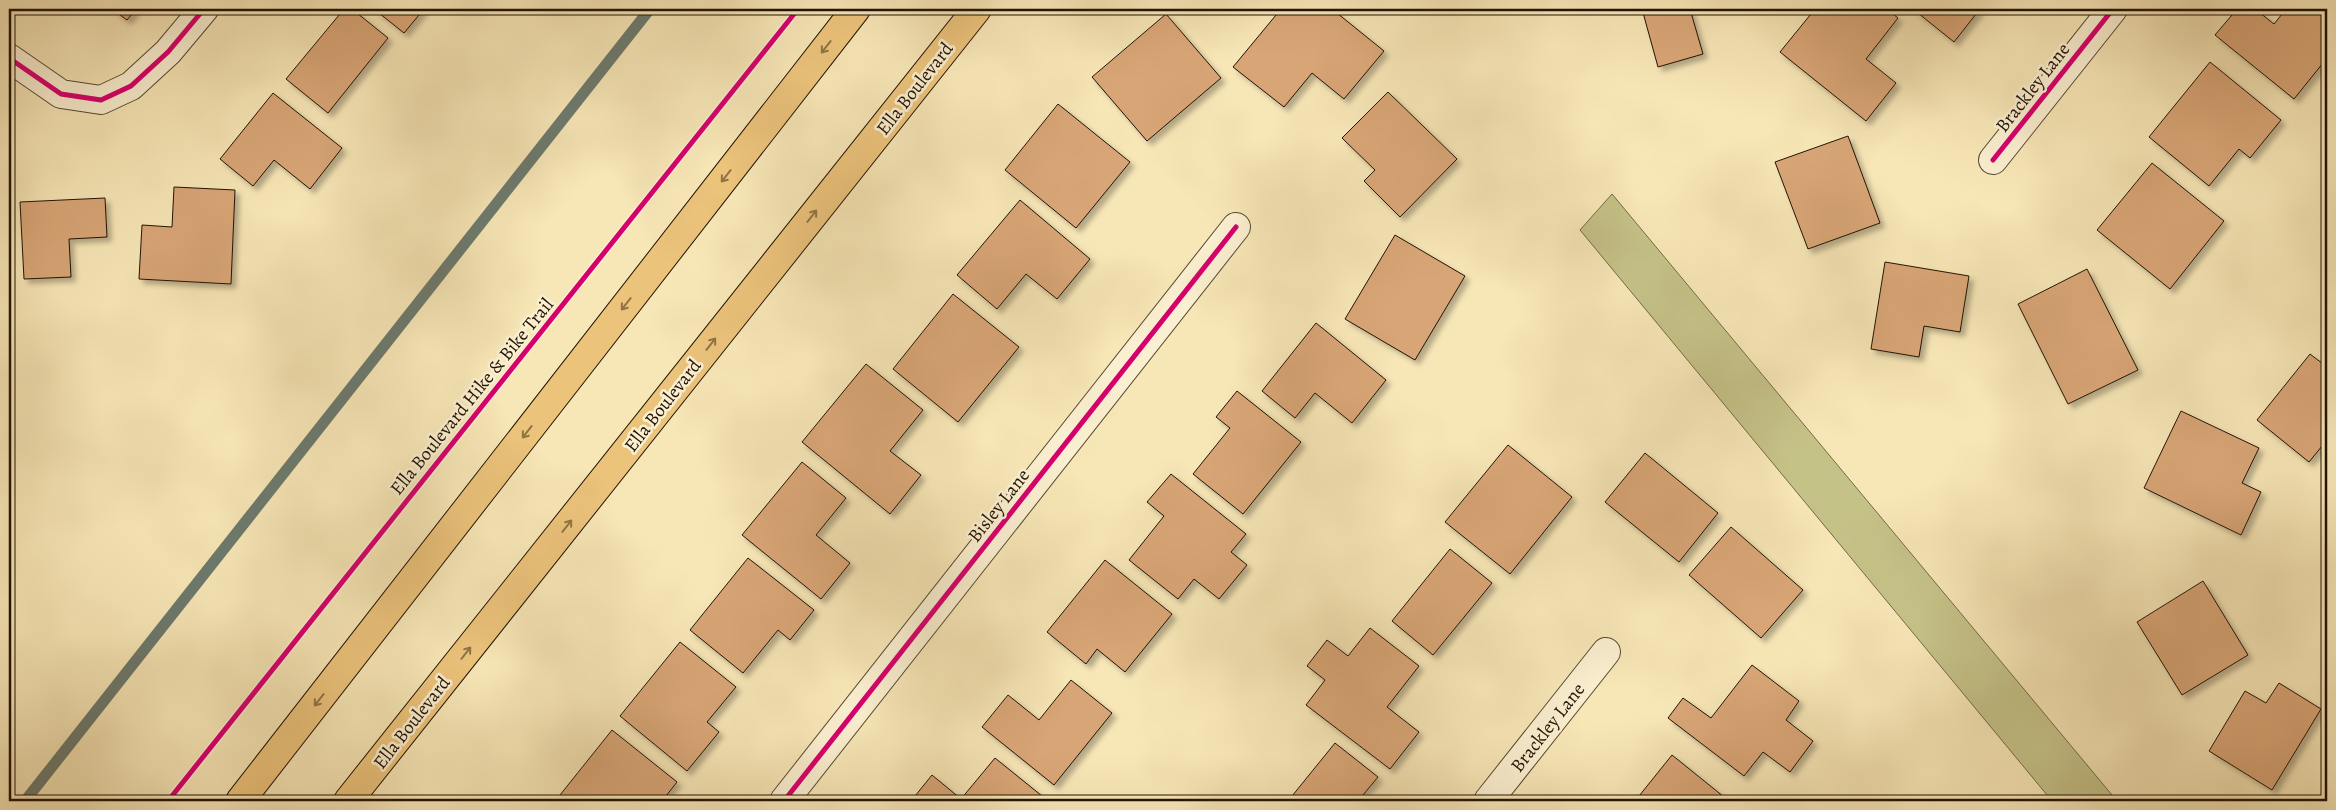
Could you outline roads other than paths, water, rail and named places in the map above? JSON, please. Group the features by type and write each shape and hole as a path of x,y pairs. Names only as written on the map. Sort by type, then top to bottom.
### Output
{"main road":[{"path":"249,798 856,9"},
{"name":"Ella Boulevard","path":"348,801 977,9"}],"street":[{"path":"9,58 61,94 101,100 131,86 168,52 204,9"},
{"name":"Brackley Lane","path":"1993,160 2113,9"},
{"name":"Bisley Lane","path":"784,801 1236,227"},
{"name":"Brackley Lane","path":"1488,801 1606,652"}],"waterway":[{"path":"25,801 650,9"}]}
